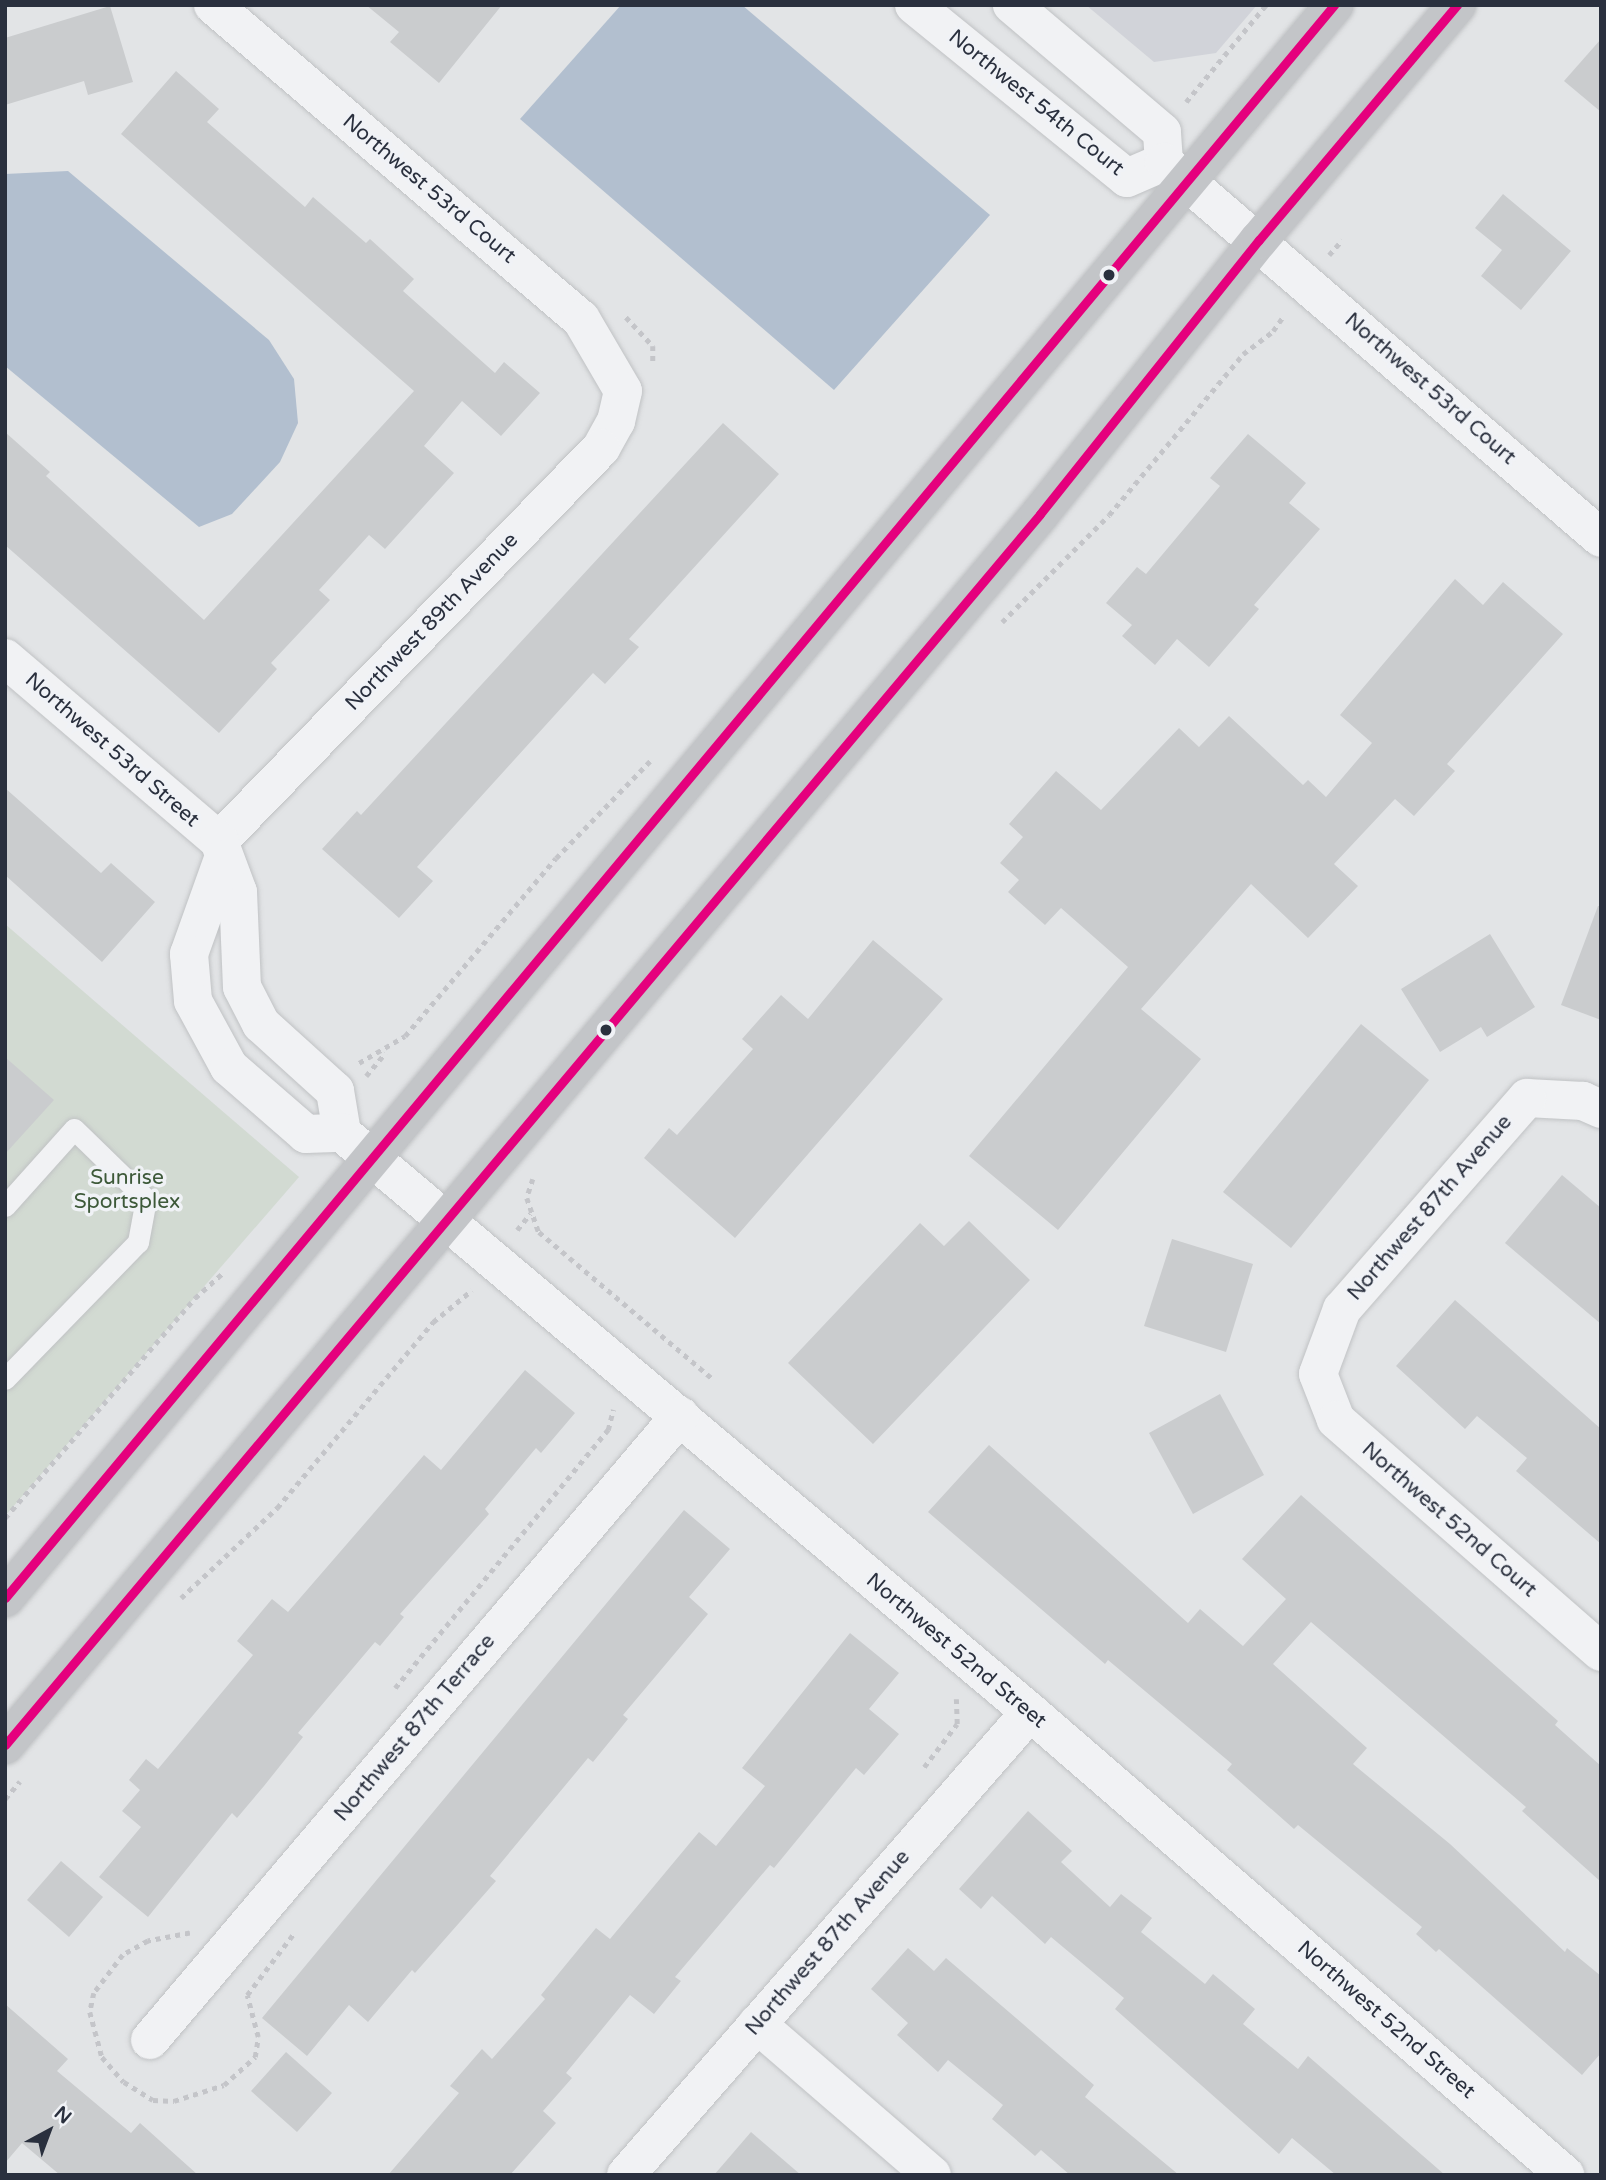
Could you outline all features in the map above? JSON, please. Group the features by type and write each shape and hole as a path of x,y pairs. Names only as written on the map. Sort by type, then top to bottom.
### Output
{"main road":[{"path":"5,1598 356,1145 1177,172 1334,5"},
{"path":"16,1760 448,1223 1040,514 1259,240 1457,5"}],"street":[{"name":"Northwest 53rd Court","path":"213,5 581,319 623,391"},
{"name":"Northwest 54th Court","path":"914,5 1126,178 1177,172"},
{"path":"1012,5 1162,132 1177,172 1259,240"},
{"name":"Northwest 53rd Court","path":"1259,240 1601,538"},
{"name":"Northwest 89th Avenue","path":"221,850 601,448 616,421 623,391"},
{"name":"Northwest 53rd Street","path":"5,658 221,850"},
{"path":"221,850 189,954 193,1001 229,1067 306,1134 356,1145"},
{"path":"221,850 238,892 242,987 261,1024 335,1091 356,1145"},
{"name":"Northwest 87th Avenue","path":"1318,1374 1342,1309 1527,1098 1592,1105"},
{"name":"Northwest 52nd Street","path":"356,1145 1030,1712 1565,2175"},
{"name":"Northwest 52nd Court","path":"1318,1374 1336,1420 1601,1652"},
{"name":"Northwest 87th Terrace","path":"149,2040 680,1416"},
{"name":"Northwest 87th Avenue","path":"626,2175 1030,1712"},
{"path":"757,2024 932,2175"}],"lane":[{"path":"5,1206 74,1129 146,1199 138,1242 5,1380"}],"path":[{"path":"998,626 1109,515 1242,354 1273,331 1306,282 1342,240"},
{"path":"615,307 653,346 654,369"},
{"path":"353,1063 375,1057 405,1036 556,858 657,752"},
{"path":"536,1169 527,1198 539,1232 712,1378"},
{"path":"5,1518 195,1298 233,1265"},
{"path":"174,1604 277,1508 402,1359"},
{"path":"5,1799 16,1760"}],"shaded area":[{"path":"1086,5 1257,5 1216,53 1154,62"}],"green space":[{"name":"Sunrise Sportsplex","path":"5,924 299,1177 5,1516"}],"water":[{"path":"621,5 742,5 990,215 834,390 520,119"},
{"path":"68,171 269,340 294,379 298,423 280,462 232,514 199,527 5,366 5,174"}],"building":[{"path":"366,5 502,5 439,83 390,42 399,32"},
{"path":"110,6 133,82 88,95 84,81 5,105 5,38"},
{"path":"1601,39 1601,112 1564,81"},
{"path":"176,71 219,109 207,122 305,207 313,197 366,243 370,239 414,279 403,291 495,373 504,362 540,393 501,436 462,401 424,446 454,473 385,549 369,535 319,590 330,600 271,663 277,669 219,733 5,545 5,432 50,472 46,476 204,620 414,391 121,134"},
{"path":"1503,194 1571,251 1521,310 1481,276 1502,250 1475,228"},
{"path":"723,423 779,474 629,639 639,647 605,684 593,673 417,867 433,881 399,918 322,849 357,811 361,815"},
{"path":"1248,434 1306,483 1289,503 1320,529 1254,605 1259,609 1209,667 1177,639 1155,665 1122,636 1132,625 1106,603 1137,567 1146,574 1220,486 1210,478"},
{"path":"1455,579 1483,605 1503,582 1563,634 1447,764 1455,771 1414,816 1395,799 1334,864 1358,886 1308,938 1251,884 1141,1009 1201,1059 1058,1230 969,1156 1128,967 1061,908 1045,925 1008,892 1019,880 1000,863 1023,837 1009,824 1056,771 1101,810 1179,728 1199,747 1229,716 1303,785 1308,780 1326,797 1372,743 1340,715"},
{"path":"5,788 101,873 111,863 155,902 102,962 5,875"},
{"path":"1598,906 1601,906 1601,1020 1561,1005"},
{"path":"1490,934 1535,1007 1487,1037 1481,1027 1440,1052 1401,989"},
{"path":"873,940 943,999 735,1238 644,1158 669,1128 677,1135 753,1049 742,1039 781,995 808,1019"},
{"path":"1361,1024 1429,1080 1291,1248 1223,1192"},
{"path":"5,1057 54,1100 5,1154"},
{"path":"1562,1175 1601,1208 1601,1324 1505,1243"},
{"path":"969,1221 1030,1280 873,1444 788,1363 920,1223 944,1246"},
{"path":"1172,1239 1253,1264 1226,1352 1144,1326"},
{"path":"1455,1300 1601,1429 1601,1544 1516,1471 1527,1458 1477,1416 1465,1429 1396,1366"},
{"path":"525,1370 575,1413 541,1453 536,1448 485,1509 489,1514 400,1614 404,1617 380,1646 375,1642 298,1733 303,1737 264,1786 237,1818 232,1813 148,1917 99,1877 141,1827 122,1811 140,1790 129,1780 146,1759 158,1769 253,1655 237,1641 272,1599 288,1612 424,1455 441,1470"},
{"path":"1220,1394 1264,1475 1193,1514 1149,1433"},
{"path":"989,1445 1188,1623 1200,1609 1243,1646 1286,1599 1242,1559 1301,1495 1558,1721 1555,1725 1601,1766 1601,1882 1522,1811 1526,1807 1311,1622 1273,1664 1367,1748 1353,1764 1450,1844 1565,1952 1567,1948 1601,1976 1601,2053 1582,2075 1439,1949 1436,1952 1416,1934 1422,1927 1298,1825 1294,1829 1227,1770 1232,1764 1108,1660 1105,1664 928,1512"},
{"path":"684,1510 730,1549 689,1597 708,1614 623,1715 628,1719 593,1762 588,1758 490,1876 496,1881 415,1973 412,1970 368,2022 349,2005 307,2056 262,2018"},
{"path":"850,1633 899,1673 869,1709 899,1734 864,1775 856,1768 774,1868 770,1865 675,1977 681,1981 654,2014 630,1995 566,2073 572,2078 543,2111 556,2123 510,2175 388,2175 459,2093 450,2086 482,2049 492,2059 545,1999 541,1995 596,1928 610,1939 699,1832 716,1846 765,1786 742,1768"},
{"path":"1028,1811 1072,1851 1061,1862 1110,1907 1121,1894 1152,1918 1141,1932 1205,1984 1213,1974 1255,2009 1243,2024 1298,2069 1308,2056 1445,2175 1336,2175 1292,2138 1279,2154 1115,2009 1124,1998 1051,1937 1045,1944 992,1896 981,1909 959,1889"},
{"path":"61,1861 103,1897 69,1937 27,1900"},
{"path":"908,1948 934,1971 946,1958 1094,2085 1085,2097 1179,2175 1070,2175 1041,2150 1035,2156 992,2119 1003,2105 948,2060 938,2072 897,2035 908,2023 871,1989"},
{"path":"5,2004 68,2059 57,2071 131,2133 140,2123 198,2175 60,2175 22,2143 5,2163"},
{"path":"286,2052 332,2093 297,2132 251,2091"},
{"path":"751,2132 801,2175 714,2175"}],"transit line":[{"path":"5,1598 1334,5"},
{"path":"5,1745 1040,514 1259,240 1457,5"}]}
